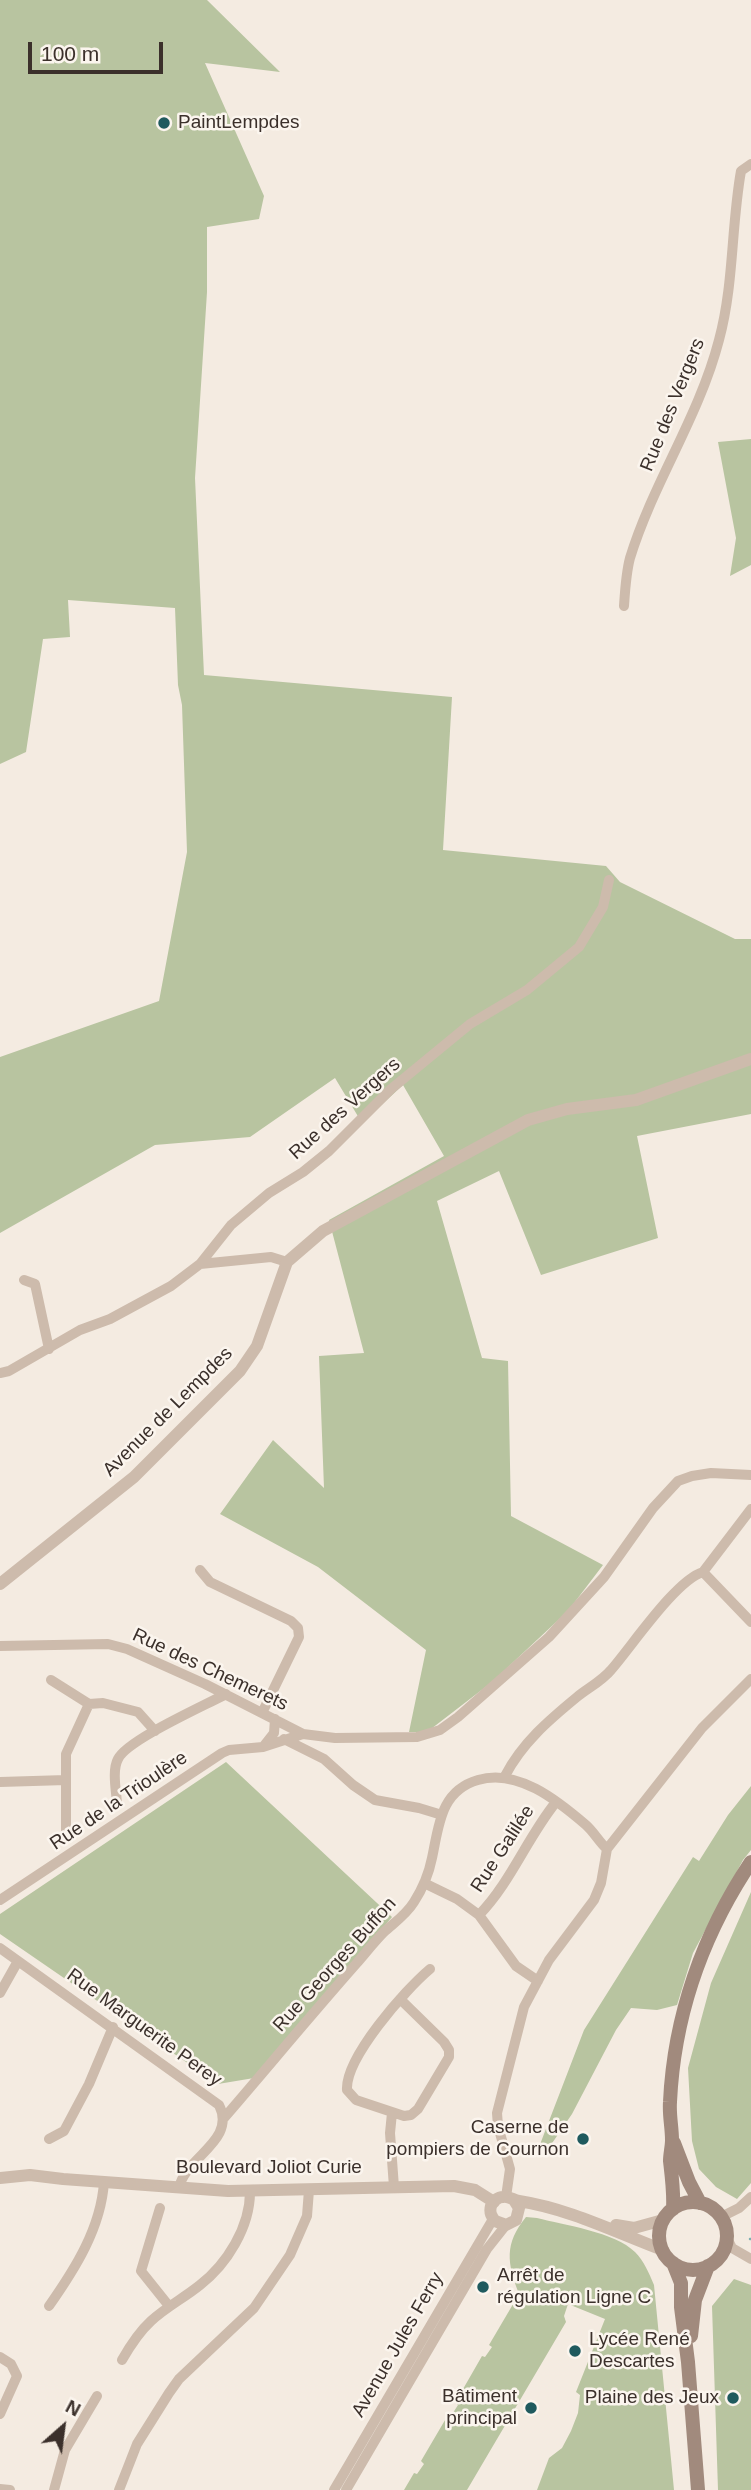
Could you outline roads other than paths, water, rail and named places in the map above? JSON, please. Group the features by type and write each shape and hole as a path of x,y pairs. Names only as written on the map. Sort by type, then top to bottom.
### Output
{"main road":[{"path":"698,2490 681,2283 673,2263 663,2250 660,2238 674,2188 670,2159 672,2074 686,2000 702,1952 751,1862"},
{"path":"672,2138 700,2203"},
{"path":"668,2215 688,2202 700,2203 712,2208 726,2227 727,2238 721,2254 708,2266 695,2300 688,2362"},
{"path":"673,2263 690,2269 708,2266"}],"street":[{"name":"Rue des Vergers","path":"624,606 629,561 651,503 704,387 719,341 729,291 741,171 751,164"},
{"name":"Rue des Vergers","path":"0,1373 9,1371 80,1330 110,1319 171,1286 200,1264 231,1225 269,1193 303,1172 329,1151 391,1089 470,1024 527,990 579,947 603,907 609,880"},
{"path":"200,1264 271,1257 288,1262 323,1230 528,1119 636,1100 751,1059"},
{"name":"Avenue de Lempdes","path":"0,1584 134,1478 240,1371 257,1346 288,1262"},
{"path":"24,1280 34,1284 49,1349"},
{"name":"Rue des Chemerets","path":"0,1646 108,1644 127,1649 226,1693 303,1734 335,1738 417,1737 440,1730 458,1717 549,1637 604,1577 653,1508 678,1481 711,1473 751,1475"},
{"path":"607,1849 588,1827 556,1802 505,1776 534,1733 608,1673 676,1592 693,1575 703,1572 751,1509"},
{"path":"200,1570 210,1582 291,1621 298,1628 299,1637 262,1713"},
{"path":"703,1572 751,1622"},
{"path":"668,2215 634,2228 599,2222 535,2202 513,2203 494,2202 490,2210 498,2223 506,2225 513,2222 513,2203 510,2169 497,2113 524,2007 555,1951 594,1900 601,1883 607,1849 686,1747 751,1679"},
{"path":"51,1681 89,1704 103,1703 138,1712 155,1731"},
{"path":"194,1710 205,1684"},
{"path":"117,1803 116,1762 121,1754 155,1731 226,1693"},
{"path":"66,1838 66,1754 89,1704"},
{"path":"262,1746 274,1733 275,1719"},
{"path":"289,1727 284,1740 324,1759 375,1800 442,1815"},
{"name":"Rue de la Trioulère","path":"0,1900 222,1753 262,1746 303,1734"},
{"name":"Rue Georges Buffon","path":"224,2119 384,1932 401,1919 413,1904 424,1883 442,1815 454,1794 463,1786 478,1780 505,1776"},
{"path":"0,1782 66,1780"},
{"name":"Rue Galilée","path":"479,1916 501,1890 534,1831 556,1802"},
{"path":"424,1883 457,1899 479,1916 516,1966 538,1981"},
{"name":"Rue Marguerite Perey","path":"0,1948 213,2098 224,2119"},
{"path":"0,1993 18,1961"},
{"path":"400,1999 449,2050 449,2057 418,2109 411,2115 404,2116 356,2101 347,2090 346,2083 373,2032 411,1985 430,1969"},
{"path":"49,2139 64,2132 93,2075 113,2027"},
{"path":"393,2113 390,2133 394,2187"},
{"path":"179,2188 183,2178 215,2141 224,2119"},
{"name":"Boulevard Joliot Curie","path":"0,2178 30,2175 250,2192 465,2187 494,2202"},
{"path":"49,2306 85,2247 102,2201 104,2182"},
{"path":"119,2490 137,2444 169,2393 195,2363 254,2308 274,2282 299,2237 310,2207 309,2190"},
{"path":"122,2360 142,2331 169,2306 203,2283 231,2250 244,2223 250,2192"},
{"path":"721,2217 739,2208 751,2197"},
{"path":"160,2208 141,2267 143,2276 169,2306"},
{"name":"Avenue Jules Ferry","path":"334,2490 493,2218"},
{"path":"599,2222 663,2250"},
{"name":"Avenue Jules Ferry","path":"346,2490 487,2249 506,2225"},
{"path":"727,2238 732,2248 751,2259"},
{"path":"0,2357 11,2364 17,2376 0,2414"},
{"path":"54,2490 65,2450 97,2396"},
{"path":"0,2489 10,2490"}],"place":[{"name":"PaintLempdes","path":"164,123"},
{"name":"Caserne de pompiers de Cournon","path":"583,2139"},
{"name":"Arrêt de régulation Ligne C","path":"483,2287"},
{"name":"Lycée René Descartes","path":"575,2351"},
{"name":"Plaine des Jeux","path":"733,2398"},
{"name":"Bâtiment principal","path":"531,2408"}]}
